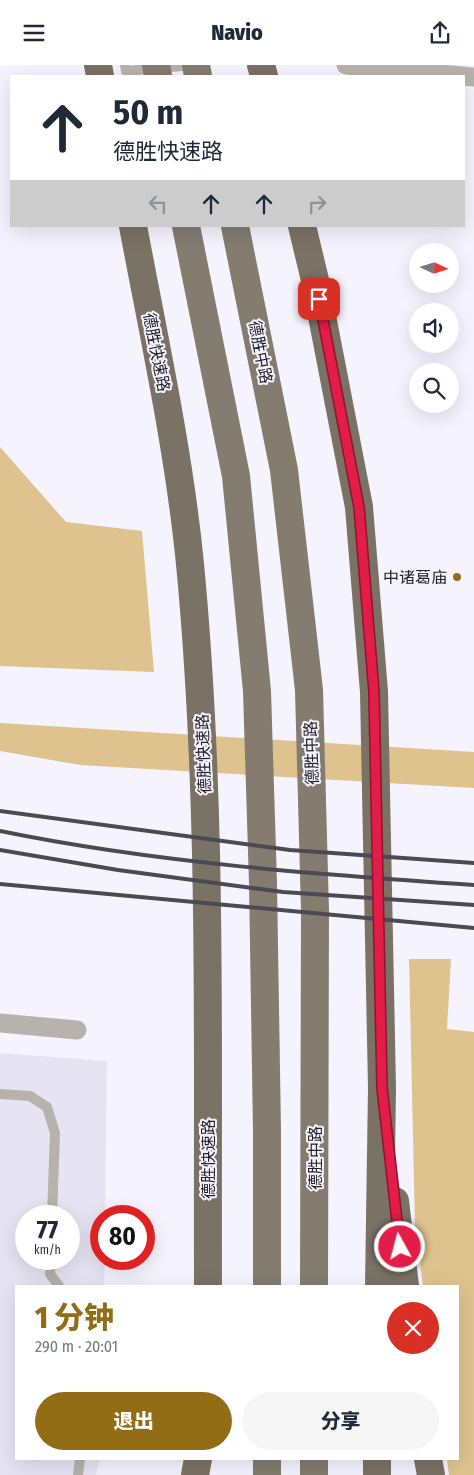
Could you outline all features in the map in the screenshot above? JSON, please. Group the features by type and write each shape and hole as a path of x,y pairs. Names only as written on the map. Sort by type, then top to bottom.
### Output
{"highway":[{"name":"德胜快速路","path":"134,227 173,438 190,562 200,694 206,844 208,1285"},
{"path":"302,227 315,280 359,507 374,692 382,1088 379,1285"},
{"path":"382,1088 405,1285"},
{"path":"195,1475 198,1460"},
{"path":"209,1460 209,1475"},
{"path":"428,1460 431,1475"}],"main road":[{"path":"186,227 236,476 257,691 263,893 267,1285"},
{"name":"德胜中路","path":"235,227 284,470 309,690 315,911 314,1285"},
{"path":"267,1460 267,1475"},
{"path":"314,1460 314,1475"}],"street":[{"path":"346,65 454,75"},
{"path":"0,1023 77,1030"}],"lane":[{"path":"125,65 126,71 194,65"},
{"path":"0,1094 30,1096 47,1107 54,1133 52,1205"},
{"path":"50,1270 50,1275 58,1285"},
{"path":"78,1475 80,1460"}],"shaded area":[{"path":"0,447 66,522 142,531 154,672 0,666"},
{"path":"0,723 474,752 474,788 80,765 0,751"},
{"path":"409,959 451,959 447,1029 474,1032 474,1475 449,1475 447,1460 459,1460 459,1285 423,1285 415,1228"},
{"path":"0,1053 107,1061 105,1205 90,1205 90,1270 105,1270 104,1285 15,1285 15,1460 100,1460 96,1475 0,1475"}],"railway":[{"path":"0,811 290,850 474,863"},
{"path":"0,831 118,851 236,866 474,885"},
{"path":"0,850 118,870 283,892 474,905"},
{"path":"0,884 474,928"}],"place":[{"name":"中诸葛庙","path":"457,577"}],"route":[{"path":"319,299 359,507 374,692 382,1088 400,1247"}]}
